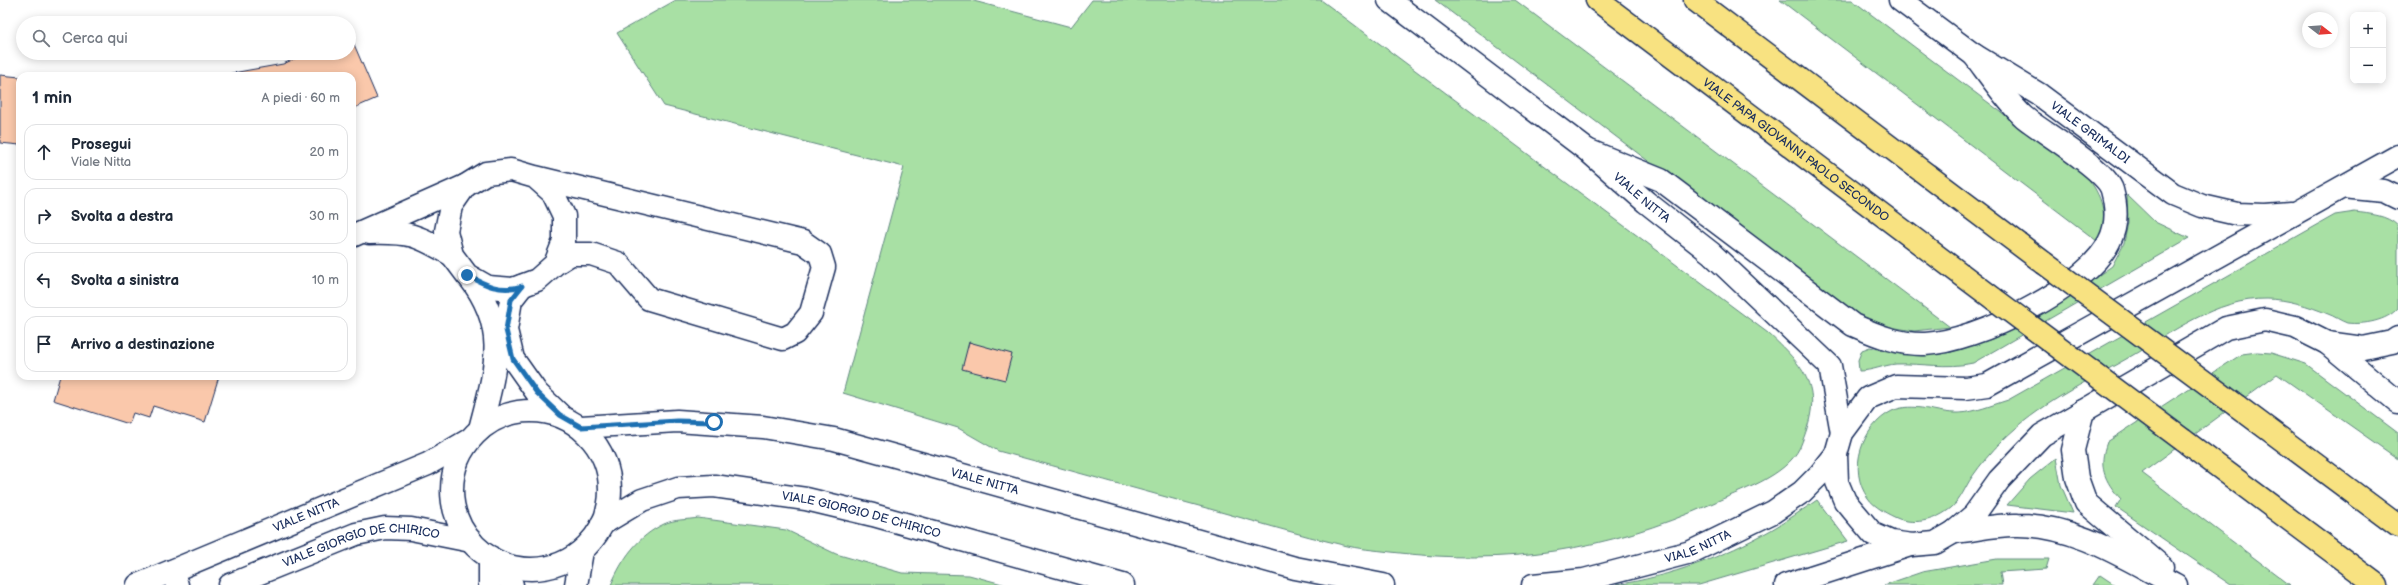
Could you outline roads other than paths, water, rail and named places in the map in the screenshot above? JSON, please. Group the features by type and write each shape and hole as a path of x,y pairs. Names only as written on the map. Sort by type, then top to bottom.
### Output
{"main road":[{"name":"VIALE NITTA","path":"1389,0 1587,150 1646,202 1711,253 1830,366 1842,433"},
{"name":"VIALE PAPA GIOVANNI PAOLO SECONDO","path":"1597,0 2376,585"},
{"path":"1695,0 2044,263 2398,526"},
{"name":"VIALE GRIMALDI","path":"1900,0 1974,56 2040,95 2173,194 2202,206 2237,214 2265,215 2299,212"},
{"path":"1587,150 1661,180 1853,325 1877,336 1904,342 1944,342 1983,330 2026,311 2060,290 2093,263 2109,244 2115,226 2116,207 2111,187 2100,173 2022,116 1974,56"},
{"path":"1912,545 1891,542 1873,534 1849,506 1837,482 1836,454 1842,433 1868,398 1896,386 1966,388 1987,385 2398,156"},
{"path":"356,234 465,186 486,173 511,170 534,177 803,242 820,254 824,267 811,313 795,333 783,339 649,299 618,263 590,254 571,254 554,264 537,280 513,289 488,287 467,275"},
{"path":"534,177 553,193 564,216 564,241 554,264"},
{"path":"452,255 446,231 451,206 465,186"},
{"path":"2343,187 2384,191 2398,198"},
{"path":"356,235 402,232 423,238 452,255 480,292 491,312 496,343 495,368 476,434 458,459 452,483 454,508 464,531 471,541 495,560 512,585"},
{"path":"495,560 525,569 537,569 561,563 582,551 597,534 609,504 609,472 601,452 581,427 560,415 537,393 513,359 506,330 511,300 522,286"},
{"path":"1786,585 1912,545 1935,543 1954,532 1974,514 1999,480 2042,435 2226,328 2265,320 2295,328 2327,342 2363,348 2392,342 2398,338"},
{"path":"2327,342 2398,402"},
{"name":"VIALE NITTA","path":"138,585 174,578 428,464 476,434 500,416 512,412 536,410 560,415"},
{"path":"2083,411 2073,450 2077,478 2086,503 2184,585"},
{"name":"VIALE NITTA","path":"581,427 623,423 685,421 763,427 834,439 1295,568 1383,585"},
{"name":"VIALE NITTA","path":"1533,585 1584,580 1690,552 1773,512 1802,492 1820,474 1836,454"},
{"name":"VIALE GIORGIO DE CHIRICO","path":"602,524 642,500 678,488 714,486 729,487 806,499 873,515 1123,585"},
{"path":"1954,532 2017,525 2060,529 2086,538 2176,585"},
{"name":"VIALE GIORGIO DE CHIRICO","path":"230,585 356,534 385,528 411,529 471,541"},
{"path":"576,585 582,551"},
{"path":"490,585 495,560"}]}
